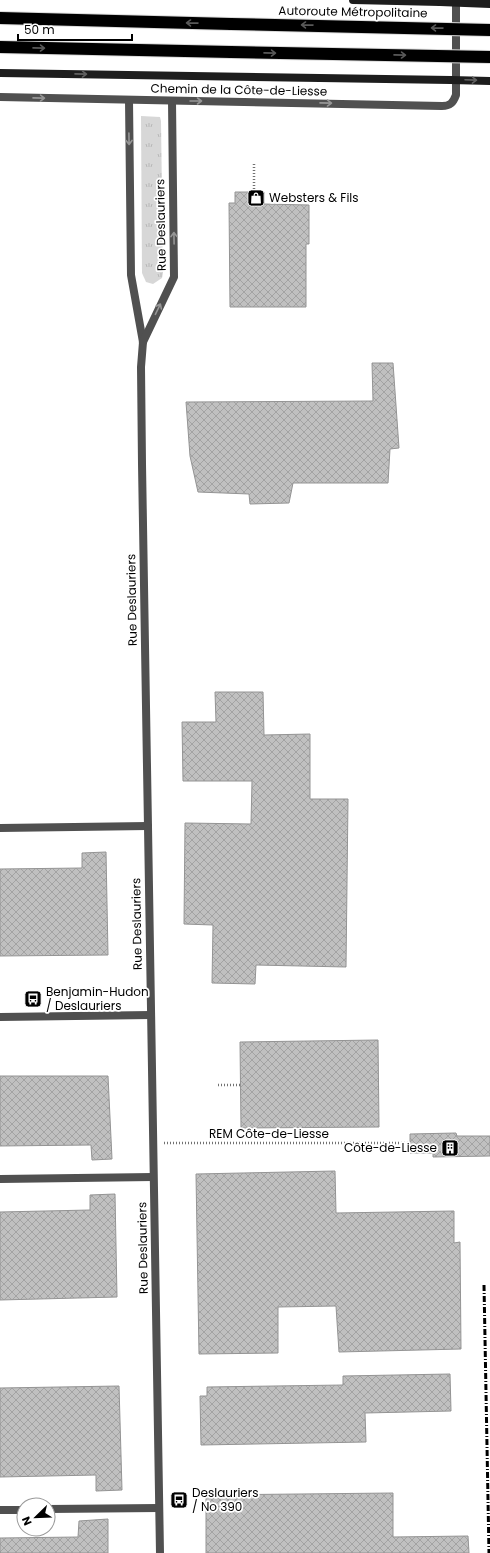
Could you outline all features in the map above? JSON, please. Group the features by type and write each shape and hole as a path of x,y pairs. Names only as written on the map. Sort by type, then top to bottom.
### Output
{"highway":[{"name":"Autoroute Métropolitaine","path":"0,18 490,30"},
{"path":"0,46 490,58"}],"main road":[{"path":"353,0 490,4"},
{"name":"Chemin de la Côte-de-Liesse","path":"0,73 490,81"}],"street":[{"name":"Chemin de la Côte-de-Liesse","path":"0,97 449,105 453,101 456,90 456,0"},
{"name":"Rue Deslauriers","path":"129,100 131,275 143,342 141,367 142,464 160,1553"},
{"name":"Rue Deslauriers","path":"143,342 174,277 172,101"},
{"path":"0,828 148,826"},
{"path":"0,1017 151,1015"},
{"path":"0,1179 153,1177"},
{"path":"56,1509 159,1508"},
{"path":"0,1510 16,1510"}],"path":[{"path":"254,164 254,192"},
{"path":"218,1085 240,1085"},
{"name":"REM Côte-de-Liesse","path":"153,1143 410,1143"}],"green space":[{"path":"141,116 160,117 161,121 163,273 162,278 153,284 146,282 142,273"}],"building":[{"path":"235,192 264,192 264,204 309,205 309,244 306,244 306,307 230,307 229,203 235,203"},
{"path":"372,363 393,363 399,448 390,449 388,483 293,483 289,503 250,504 249,494 198,492 190,456 186,402 373,401"},
{"path":"215,692 263,692 264,735 310,734 310,799 348,799 346,967 256,965 255,984 212,983 213,925 184,924 185,823 251,824 252,781 183,781 182,722 216,722"},
{"path":"106,852 108,955 0,956 0,869 82,868 82,853"},
{"path":"378,1040 379,1127 241,1128 240,1042"},
{"path":"0,1076 108,1076 112,1159 92,1160 91,1145 0,1146"},
{"name":"Côte-de-Liesse","path":"456,1133 457,1136 490,1136 490,1156 433,1157 433,1153 410,1153 410,1134"},
{"path":"335,1171 336,1213 454,1211 454,1243 460,1242 461,1349 339,1352 336,1306 278,1307 278,1353 199,1354 196,1174"},
{"path":"115,1194 117,1297 0,1300 0,1212 90,1210 90,1195"},
{"path":"450,1374 451,1411 365,1413 366,1442 201,1445 200,1396 207,1396 207,1387 343,1385 343,1376"},
{"path":"119,1386 122,1490 96,1491 96,1475 0,1477 0,1388"},
{"path":"393,1493 393,1537 468,1536 469,1553 206,1553 206,1495"},
{"path":"108,1519 108,1553 0,1553 0,1538 78,1537 79,1521"}],"railway":[{"path":"484,1285 489,1553"}],"place":[{"name":"Websters & Fils","path":"256,198"},
{"name":"Benjamin-Hudon / Deslauriers","path":"33,999"},
{"name":"Côte-de-Liesse","path":"450,1148"},
{"name":"Deslauriers / No 390","path":"179,1500"}]}
